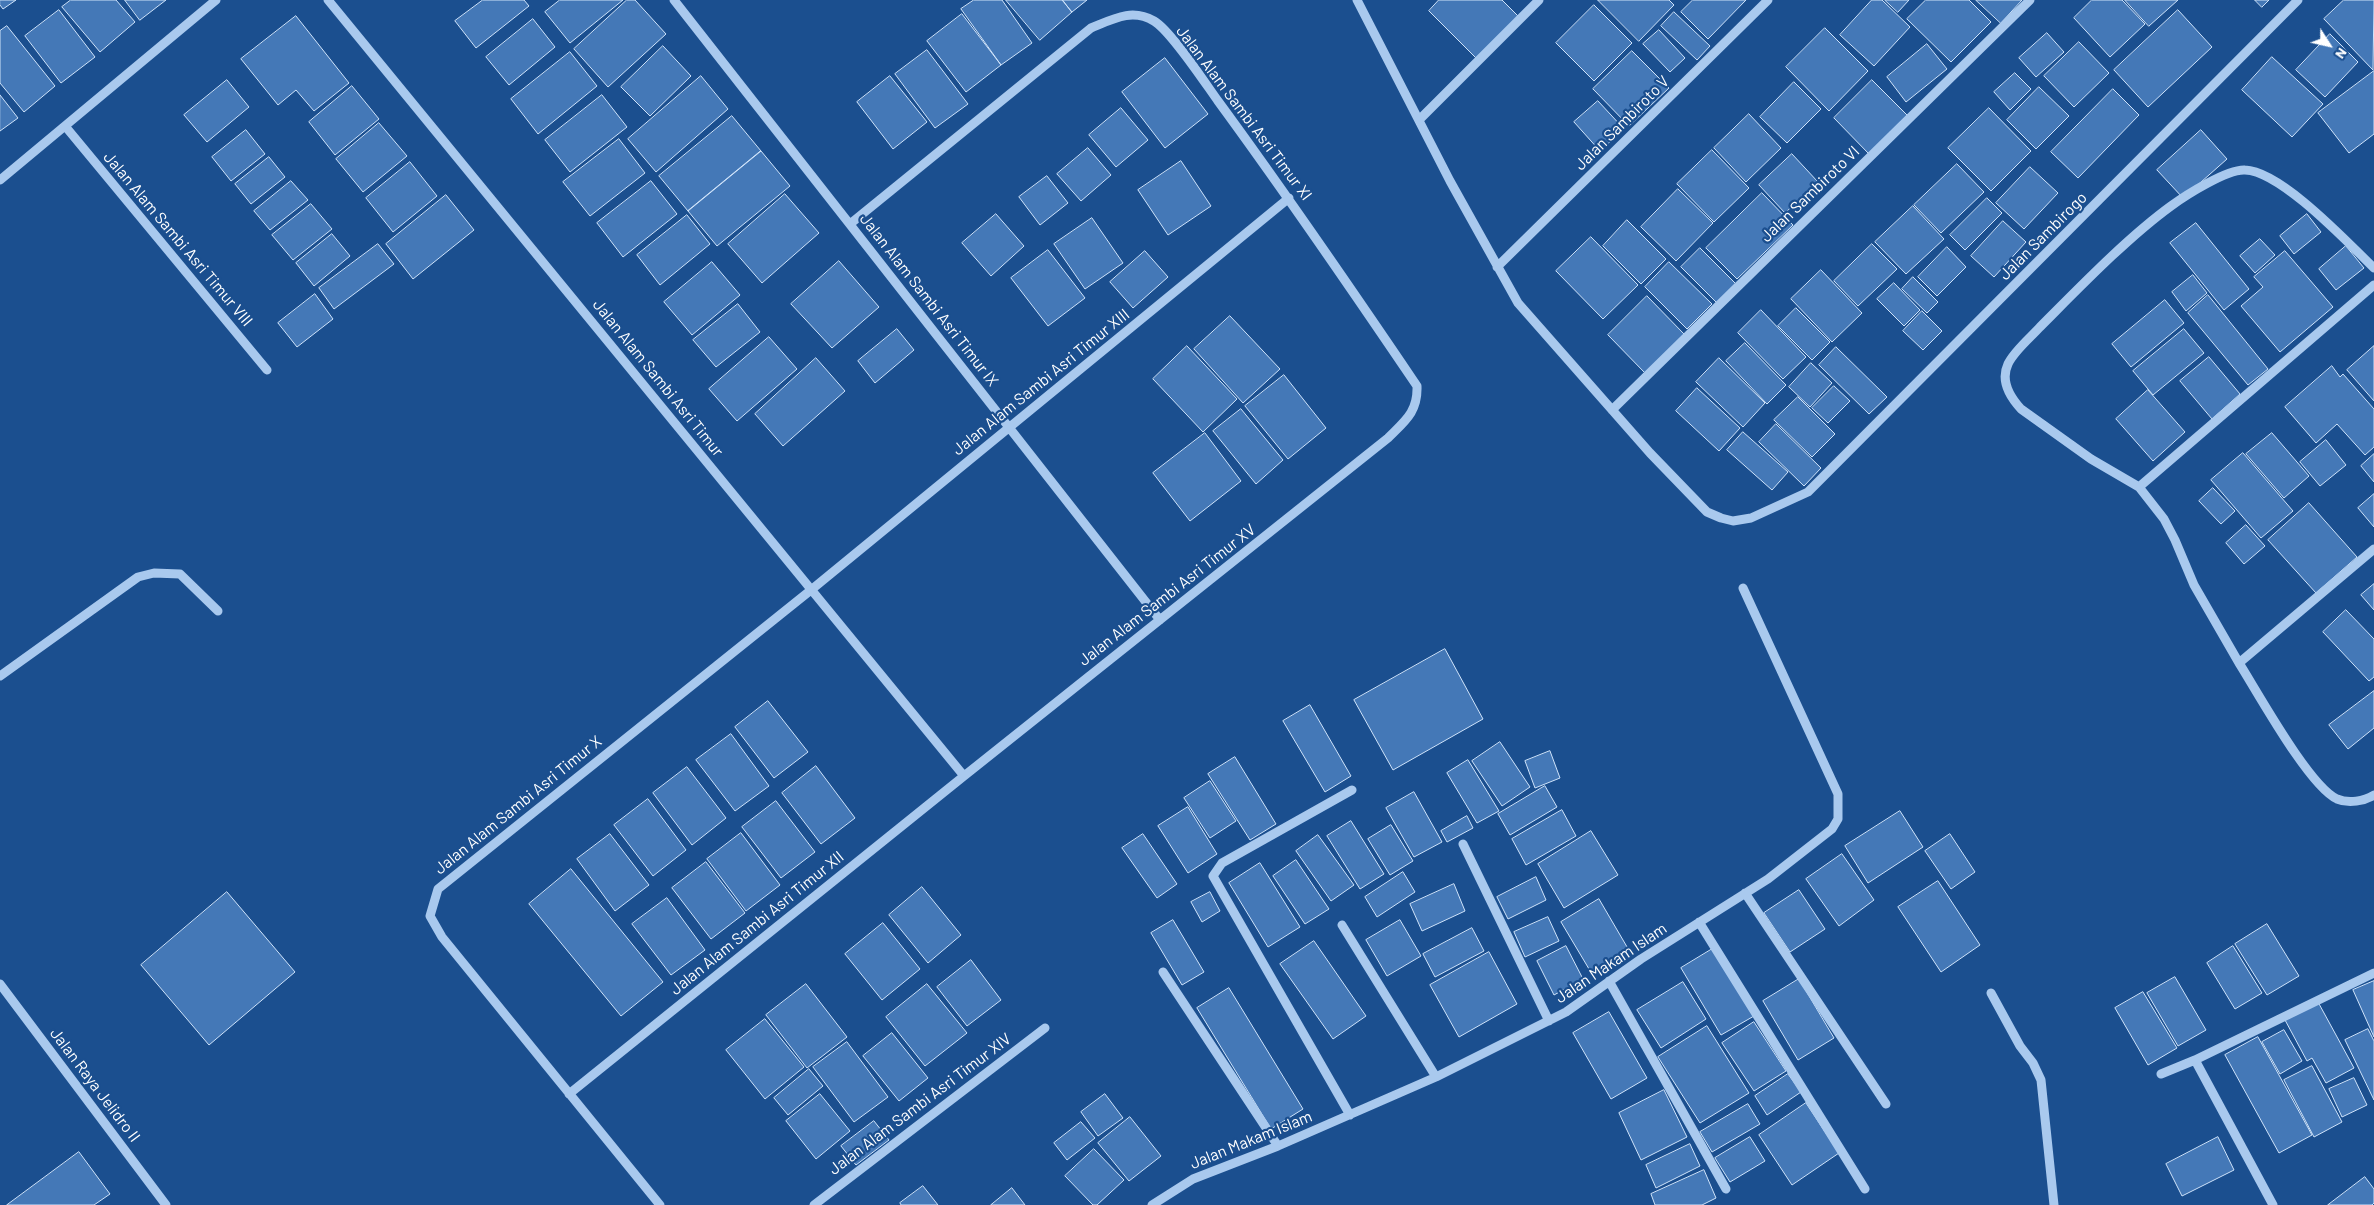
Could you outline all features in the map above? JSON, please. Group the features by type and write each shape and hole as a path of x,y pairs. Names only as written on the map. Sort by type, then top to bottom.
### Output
{"street":[{"path":"0,180 216,0"},
{"name":"Jalan Alam Sambi Asri Timur","path":"328,0 964,776"},
{"name":"Jalan Alam Sambi Asri Timur IX","path":"674,0 1160,620"},
{"path":"1357,0 1497,267 1518,303 1612,410"},
{"path":"1419,120 1539,0"},
{"name":"Jalan Sambiroto V","path":"1497,267 1768,0"},
{"name":"Jalan Sambiroto VI","path":"1612,410 2030,0"},
{"name":"Jalan Sambirogo","path":"1612,410 1707,512 1720,518 1733,521 1751,518 1808,492 2298,0"},
{"name":"Jalan Alam Sambi Asri Timur XI","path":"850,224 1090,28 1124,14 1142,15 1157,22 1184,55 1289,198 1417,386 1418,401 1410,416 1388,438"},
{"name":"Jalan Alam Sambi Asri Timur VIII","path":"65,126 267,370"},
{"path":"2374,268 2305,203 2278,184 2258,173 2245,170 2205,183 2170,206 2124,247 2022,346 2007,365 2005,385 2012,399 2021,409 2091,459 2139,487 2164,519 2194,585 2239,663 2308,771 2324,792 2339,800 2363,801 2374,795"},
{"name":"Jalan Alam Sambi Asri Timur XIII","path":"811,590 1289,198"},
{"path":"2139,487 2374,285"},
{"name":"Jalan Alam Sambi Asri Timur XV","path":"964,776 1388,438"},
{"path":"2239,663 2374,549"},
{"path":"0,676 138,577 154,573 180,574 218,611"},
{"name":"Jalan Makam Islam","path":"1152,1205 1193,1179 1278,1146 1436,1077 1566,1012 1609,981 1775,873 1832,829 1838,819 1838,794 1743,588"},
{"name":"Jalan Alam Sambi Asri Timur X","path":"660,1205 442,936 430,916 438,889 811,590"},
{"name":"Jalan Alam Sambi Asri Timur XII","path":"569,1094 964,776"},
{"path":"1350,1115 1213,876 1222,863 1352,790"},
{"path":"1463,844 1549,1021"},
{"path":"1745,893 1886,1104"},
{"path":"1700,922 1865,1189"},
{"path":"1342,925 1436,1077"},
{"path":"1163,972 1278,1146"},
{"path":"2161,1074 2195,1060 2374,973"},
{"path":"1609,981 1726,1189"},
{"name":"Jalan Raya Jelidro II","path":"0,984 166,1205"},
{"path":"1991,993 2020,1046 2033,1063 2041,1080 2054,1205"},
{"name":"Jalan Alam Sambi Asri Timur XIV","path":"814,1205 1045,1028"},
{"path":"2195,1060 2273,1205"}],"building":[{"path":"0,0 16,0 3,9 0,5"},
{"path":"71,0 116,0 135,22 100,52 62,7"},
{"path":"125,0 166,0 140,20"},
{"path":"483,0 524,0 529,6 476,48 455,21"},
{"path":"560,0 623,0 570,43 545,12"},
{"path":"627,0 635,0 666,34 608,87 574,49"},
{"path":"974,0 1002,0 1032,43 1001,65 961,9"},
{"path":"1006,0 1062,0 1072,12 1040,40"},
{"path":"1063,0 1087,0 1072,12"},
{"path":"1439,0 1502,0 1518,16 1476,58 1429,11"},
{"path":"1598,0 1669,0 1674,5 1639,41"},
{"path":"1693,0 1746,0 1708,39 1681,12"},
{"path":"1872,0 1882,0 1910,27 1874,66 1840,35"},
{"path":"1885,0 1909,0 1898,12"},
{"path":"1926,0 1969,0 1991,22 1951,62 1907,19"},
{"path":"1976,0 2022,0 2001,23"},
{"path":"2092,0 2122,0 2145,24 2110,57 2074,18"},
{"path":"2125,0 2178,0 2149,26"},
{"path":"2255,0 2269,0 2262,7"},
{"path":"2344,0 2374,0 2373,70 2324,19"},
{"path":"1594,5 1632,43 1594,81 1556,43"},
{"path":"59,10 95,57 61,83 25,36"},
{"path":"2178,10 2212,47 2148,107 2114,70"},
{"path":"1674,12 1710,46 1697,60 1661,26"},
{"path":"962,14 1001,65 966,92 927,41"},
{"path":"296,16 349,83 314,111 296,90 278,105 241,59"},
{"path":"533,19 555,47 509,85 486,57"},
{"path":"7,26 55,86 24,112 0,83 0,31"},
{"path":"1825,28 1868,71 1829,111 1786,67"},
{"path":"1659,30 1685,58 1670,72 1643,44"},
{"path":"2047,33 2064,52 2036,77 2019,58"},
{"path":"2330,34 2358,62 2325,97 2296,70"},
{"path":"2079,42 2109,73 2074,107 2044,76"},
{"path":"1927,44 1947,69 1906,102 1887,77"},
{"path":"663,46 691,76 650,116 621,87"},
{"path":"927,50 968,104 935,128 895,74"},
{"path":"1632,51 1669,88 1629,126 1593,89"},
{"path":"570,52 597,86 538,134 511,99"},
{"path":"2272,57 2323,104 2292,137 2242,90"},
{"path":"1165,58 1208,114 1165,148 1122,92"},
{"path":"2374,71 2374,134 2349,153 2318,113"},
{"path":"2015,73 2031,89 2010,110 1994,92"},
{"path":"701,76 728,109 656,172 628,139"},
{"path":"890,76 927,122 893,149 857,102"},
{"path":"227,80 249,107 207,142 184,115"},
{"path":"1872,80 1908,116 1869,154 1834,118"},
{"path":"1794,82 1821,109 1787,143 1760,117"},
{"path":"352,86 379,119 335,155 309,122"},
{"path":"2039,87 2069,116 2036,149 2007,120"},
{"path":"2113,89 2139,115 2078,178 2051,152"},
{"path":"0,95 18,118 0,131"},
{"path":"602,95 627,127 570,172 545,140"},
{"path":"1598,101 1624,129 1600,151 1574,122"},
{"path":"1121,108 1148,140 1116,167 1089,135"},
{"path":"1989,108 2031,151 1991,191 1948,148"},
{"path":"1749,114 1781,148 1746,182 1714,148"},
{"path":"732,116 761,151 688,211 659,176"},
{"path":"379,123 407,156 363,192 336,159"},
{"path":"246,130 265,154 231,181 212,157"},
{"path":"2201,130 2227,159 2183,198 2157,170"},
{"path":"619,139 645,173 590,216 563,182"},
{"path":"1088,148 1111,175 1081,201 1057,174"},
{"path":"1712,150 1749,188 1714,222 1677,184"},
{"path":"761,151 790,186 717,246 688,211"},
{"path":"1792,154 1818,182 1785,213 1759,185"},
{"path":"269,157 285,177 251,204 235,184"},
{"path":"1181,161 1211,206 1168,235 1138,190"},
{"path":"410,162 437,196 393,232 366,198"},
{"path":"1957,164 1984,192 1941,233 1914,205"},
{"path":"2030,167 2058,193 2024,229 1996,203"},
{"path":"1047,176 1068,203 1040,225 1019,197"},
{"path":"291,181 308,200 270,230 254,211"},
{"path":"651,181 677,214 623,257 597,223"},
{"path":"1678,189 1713,223 1676,261 1641,227"},
{"path":"1762,193 1793,225 1737,279 1706,248"},
{"path":"785,194 819,233 762,283 728,244"},
{"path":"446,195 474,230 413,279 386,244"},
{"path":"1987,198 2002,213 1965,250 1950,235"},
{"path":"311,204 332,229 293,260 272,235"},
{"path":"1913,206 1944,239 1906,274 1875,242"},
{"path":"996,214 1024,246 991,276 962,243"},
{"path":"2307,214 2321,232 2294,254 2280,236"},
{"path":"687,215 710,244 660,285 637,255"},
{"path":"1092,218 1123,263 1085,289 1054,244"},
{"path":"1627,220 1666,259 1641,284 1603,246"},
{"path":"2003,221 2026,242 1994,277 1971,256"},
{"path":"2196,223 2249,289 2224,310 2170,243"},
{"path":"332,234 350,256 314,286 296,263"},
{"path":"1591,237 1638,285 1603,319 1556,271"},
{"path":"2260,239 2275,255 2255,273 2240,256"},
{"path":"378,244 394,264 334,309 319,288"},
{"path":"1872,244 1897,269 1858,306 1834,281"},
{"path":"2346,246 2364,268 2336,290 2319,269"},
{"path":"1947,247 1966,267 1937,296 1918,277"},
{"path":"1700,248 1736,284 1717,303 1681,267"},
{"path":"1048,250 1085,298 1048,326 1011,278"},
{"path":"1145,251 1168,277 1133,308 1110,282"},
{"path":"2285,251 2333,307 2280,352 2241,306 2263,287 2254,277"},
{"path":"839,261 879,307 832,348 791,304"},
{"path":"712,262 740,295 692,335 664,302"},
{"path":"1669,262 1712,304 1687,329 1645,287"},
{"path":"1821,270 1862,313 1832,342 1791,299"},
{"path":"2193,275 2207,293 2186,311 2172,292"},
{"path":"1913,277 1938,302 1927,313 1902,289"},
{"path":"1894,283 1920,310 1904,326 1877,299"},
{"path":"315,294 333,319 297,347 278,323"},
{"path":"2208,295 2268,369 2248,385 2188,313"},
{"path":"1647,296 1684,334 1645,373 1608,335"},
{"path":"2165,300 2184,323 2131,367 2112,344"},
{"path":"738,304 760,332 716,367 693,340"},
{"path":"1796,308 1830,342 1812,360 1778,326"},
{"path":"1761,310 1806,357 1783,379 1738,333"},
{"path":"1922,311 1942,331 1923,350 1903,331"},
{"path":"1230,316 1280,369 1243,403 1194,349"},
{"path":"897,329 914,350 875,383 858,361"},
{"path":"2184,329 2204,353 2153,395 2133,371"},
{"path":"769,337 797,369 737,421 709,389"},
{"path":"1745,343 1786,385 1767,404 1726,361"},
{"path":"1187,346 1237,399 1203,432 1153,379"},
{"path":"2374,346 2374,401 2347,370"},
{"path":"1836,347 1887,397 1869,414 1819,365"},
{"path":"2209,357 2240,394 2212,419 2180,381"},
{"path":"816,358 845,391 783,446 755,414"},
{"path":"1719,358 1765,403 1743,427 1696,382"},
{"path":"1811,363 1832,383 1810,407 1789,387"},
{"path":"2332,366 2340,377 2343,374 2374,409 2374,447 2365,455 2337,424 2316,443 2285,407"},
{"path":"1284,375 1326,428 1288,459 1245,406"},
{"path":"1834,386 1850,401 1828,423 1812,408"},
{"path":"1697,388 1740,428 1719,451 1676,411"},
{"path":"2148,390 2185,432 2153,461 2116,419"},
{"path":"1798,397 1835,434 1812,457 1774,420"},
{"path":"1241,409 1283,460 1256,484 1213,431"},
{"path":"1776,424 1821,468 1804,486 1759,442"},
{"path":"1743,432 1788,472 1772,490 1727,450"},
{"path":"1205,433 1241,481 1190,521 1153,473"},
{"path":"2272,433 2309,476 2284,498 2246,454"},
{"path":"2326,440 2346,465 2320,486 2300,462"},
{"path":"2243,453 2293,511 2261,538 2211,480"},
{"path":"2374,454 2374,482 2361,466"},
{"path":"2213,488 2235,511 2221,524 2199,501"},
{"path":"2374,494 2374,527 2358,508"},
{"path":"2309,503 2357,557 2316,593 2268,540"},
{"path":"2246,525 2265,546 2244,564 2226,543"},
{"path":"2374,584 2374,610 2361,595"},
{"path":"2346,610 2374,639 2374,677 2369,681 2323,632"},
{"path":"1445,649 1483,719 1393,770 1354,700"},
{"path":"2374,691 2374,728 2348,749 2329,725"},
{"path":"768,701 808,752 774,778 735,727"},
{"path":"1310,705 1351,776 1325,792 1283,721"},
{"path":"731,734 769,786 735,811 696,760"},
{"path":"1500,742 1530,787 1502,806 1472,761"},
{"path":"1550,751 1560,778 1535,788 1525,761"},
{"path":"1235,757 1276,824 1250,840 1208,774"},
{"path":"1468,760 1499,811 1477,823 1447,773"},
{"path":"816,766 855,818 821,844 782,793"},
{"path":"687,767 726,818 692,845 653,793"},
{"path":"1210,781 1236,821 1210,838 1184,798"},
{"path":"1545,786 1557,807 1510,835 1498,814"},
{"path":"1414,792 1442,842 1414,857 1386,808"},
{"path":"648,799 686,850 653,876 614,825"},
{"path":"776,801 815,852 781,878 742,827"},
{"path":"1188,807 1217,854 1188,873 1158,826"},
{"path":"1562,810 1576,836 1526,865 1512,839"},
{"path":"1900,811 1923,847 1868,883 1845,846"},
{"path":"1467,816 1473,828 1447,842 1441,831"},
{"path":"1351,821 1384,874 1360,889 1327,836"},
{"path":"1391,825 1413,861 1390,875 1368,839"},
{"path":"1591,831 1618,875 1564,908 1538,864"},
{"path":"741,833 780,885 746,911 707,859"},
{"path":"610,834 649,885 615,911 577,859"},
{"path":"1143,834 1177,884 1157,898 1122,848"},
{"path":"1950,834 1975,872 1951,889 1925,851"},
{"path":"1318,835 1354,885 1331,901 1296,851"},
{"path":"1842,854 1874,900 1839,926 1806,879"},
{"path":"1296,860 1329,909 1305,924 1273,876"},
{"path":"706,862 745,913 711,939 672,888"},
{"path":"1260,863 1300,927 1268,947 1229,883"},
{"path":"571,869 663,982 621,1016 529,904"},
{"path":"1403,872 1415,892 1377,917 1365,897"},
{"path":"1536,877 1546,900 1508,919 1497,897"},
{"path":"1938,881 1980,945 1941,972 1898,907"},
{"path":"1454,884 1465,911 1422,931 1410,904"},
{"path":"922,887 961,935 928,963 889,915"},
{"path":"1799,890 1825,929 1790,952 1764,913"},
{"path":"227,892 295,972 209,1045 141,965"},
{"path":"1210,892 1220,911 1202,922 1191,902"},
{"path":"667,898 705,950 671,975 632,924"},
{"path":"1599,899 1630,952 1592,974 1561,922"},
{"path":"1548,917 1559,941 1525,957 1514,932"},
{"path":"1173,920 1204,972 1182,985 1151,933"},
{"path":"1400,920 1421,956 1387,976 1366,940"},
{"path":"883,923 920,969 882,1000 845,954"},
{"path":"2267,924 2299,976 2267,995 2235,944"},
{"path":"1472,928 1484,951 1435,977 1423,954"},
{"path":"1314,941 1366,1016 1333,1039 1280,964"},
{"path":"1566,946 1583,979 1554,995 1537,961"},
{"path":"2233,946 2262,993 2235,1009 2207,963"},
{"path":"1714,948 1754,1016 1721,1035 1681,968"},
{"path":"1489,952 1517,1004 1459,1037 1430,985"},
{"path":"971,960 1001,1000 967,1026 937,987"},
{"path":"2175,977 2206,1030 2178,1046 2147,993"},
{"path":"1799,979 1834,1038 1798,1060 1763,1001"},
{"path":"2374,981 2374,1037 2353,990"},
{"path":"1683,982 1706,1019 1661,1048 1637,1010"},
{"path":"806,984 847,1037 807,1068 766,1015"},
{"path":"927,984 967,1033 925,1066 886,1017"},
{"path":"1229,988 1303,1109 1271,1129 1197,1008"},
{"path":"2143,992 2177,1048 2148,1065 2115,1008"},
{"path":"2318,1002 2354,1068 2326,1083 2312,1058 2307,1061 2285,1020"},
{"path":"1609,1012 1647,1078 1611,1099 1573,1033"},
{"path":"765,1019 804,1067 765,1099 726,1050"},
{"path":"1754,1022 1786,1071 1754,1091 1722,1043"},
{"path":"1707,1026 1749,1093 1700,1123 1658,1057"},
{"path":"2368,1029 2374,1041 2374,1100 2345,1040"},
{"path":"2284,1030 2302,1061 2280,1074 2262,1042"},
{"path":"892,1033 928,1078 899,1101 863,1056"},
{"path":"2258,1037 2312,1135 2279,1153 2225,1055"},
{"path":"847,1042 888,1097 854,1122 813,1067"},
{"path":"2312,1066 2342,1122 2314,1137 2284,1080"},
{"path":"809,1069 823,1086 788,1115 774,1098"},
{"path":"1788,1074 1801,1092 1767,1115 1755,1096"},
{"path":"2354,1078 2367,1105 2342,1117 2329,1089"},
{"path":"1664,1090 1687,1137 1641,1160 1619,1113"},
{"path":"820,1094 850,1131 816,1159 786,1121"},
{"path":"1105,1094 1123,1118 1098,1136 1081,1112"},
{"path":"1806,1103 1839,1153 1792,1185 1759,1135"},
{"path":"1748,1104 1760,1124 1712,1152 1700,1132"},
{"path":"1130,1117 1161,1156 1129,1181 1098,1143"},
{"path":"874,1121 889,1140 856,1165 841,1146"},
{"path":"1081,1122 1095,1138 1067,1160 1054,1143"},
{"path":"1750,1137 1765,1161 1730,1182 1715,1158"},
{"path":"2218,1137 2234,1170 2182,1196 2166,1164"},
{"path":"1690,1144 1700,1166 1656,1188 1646,1165"},
{"path":"1094,1149 1124,1180 1097,1205 1093,1205 1065,1176"},
{"path":"79,1152 110,1194 94,1205 7,1205"},
{"path":"1704,1170 1716,1198 1702,1205 1655,1205 1651,1194"},
{"path":"2365,1177 2374,1189 2374,1203 2372,1205 2328,1205"},
{"path":"923,1186 938,1205 901,1205 900,1203"},
{"path":"1012,1188 1025,1205 991,1205"}]}
